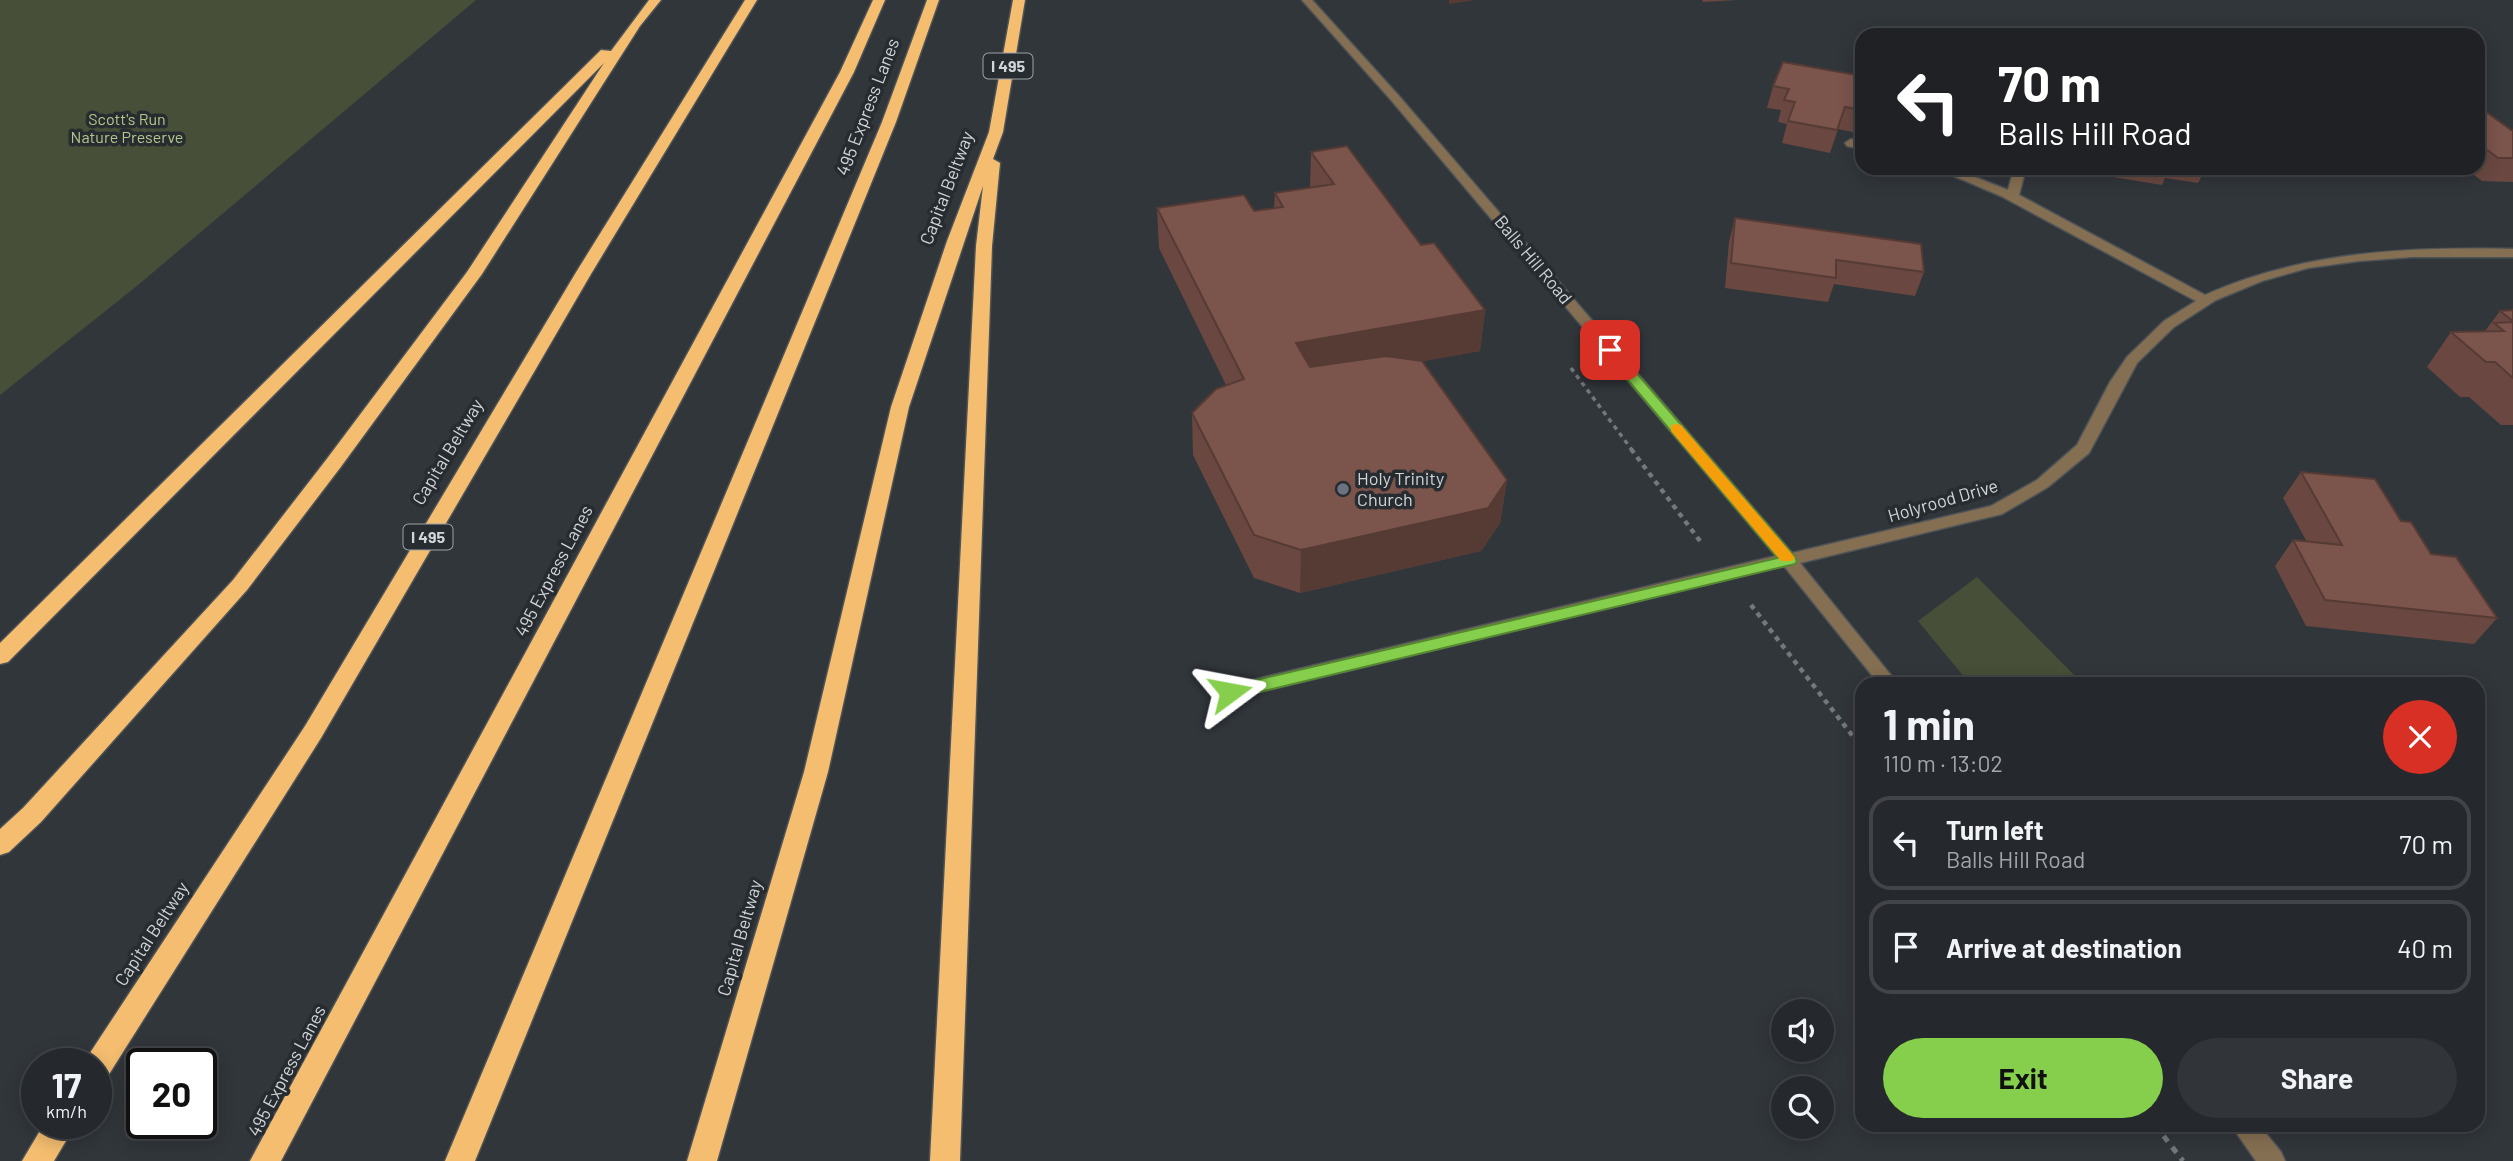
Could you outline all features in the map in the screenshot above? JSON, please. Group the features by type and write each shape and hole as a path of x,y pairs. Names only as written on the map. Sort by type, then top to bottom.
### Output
{"highway":[{"path":"0,656 635,24 655,0"},
{"name":"Capital Beltway","path":"110,1048 313,732 576,286 751,0"},
{"name":"495 Express Lanes","path":"265,1161 834,97 879,0"},
{"name":"495 Express Lanes","path":"460,1161 884,135 933,0"},
{"name":"Capital Beltway","path":"702,1161 816,772 900,407 955,241 996,132 1018,0"},
{"path":"0,845 32,815 240,585 474,274 635,24"},
{"path":"945,1161 984,246 996,132"},
{"path":"37,1161 51,1139"}],"street":[{"name":"Balls Hill Road","path":"1307,0 1395,98 1789,561 1883,677"},
{"path":"1958,175 2012,197 2205,300"},
{"path":"2012,197 2018,175"},
{"name":"Holyrood Drive","path":"1230,692 1996,510 2049,481 2084,447 2112,391 2131,361 2165,326 2205,300 2254,279 2313,264 2377,255 2451,251 2513,253"},
{"path":"2249,1132 2272,1161"}],"path":[{"path":"1570,368 1855,739"},
{"path":"2160,1132 2183,1161"}],"green space":[{"name":"Scott's Run Nature Preserve","path":"0,0 476,0 138,285 0,395"},
{"path":"1977,577 2076,677 1964,677 1918,621"}],"building":[{"path":"1783,62 1855,75 1855,109 1845,107 1837,130 1788,121 1795,102 1784,100 1789,89 1773,86"},
{"path":"2485,111 2513,130 2513,158 2498,158 2485,148"},
{"path":"1347,146 1421,245 1434,243 1485,310 1296,343 1310,367 1386,356 1422,361 1507,480 1488,508 1301,550 1254,535 1192,413 1216,389 1244,379 1157,208 1244,195 1254,211 1283,207 1275,193 1334,184 1311,152"},
{"path":"1735,218 1921,244 1924,272 1836,260 1836,278 1731,263"},
{"path":"2513,310 2513,321 2500,311"},
{"path":"2513,322 2513,378 2495,362 2486,362 2451,332 2504,331 2494,323"},
{"path":"2301,472 2375,479 2401,521 2411,522 2431,554 2456,557 2497,618 2325,600 2293,540 2342,545"}],"slow traffic":[{"path":"1676,428 1787,558"}],"place":[{"name":"Holy Trinity Church","path":"1343,489"}],"route":[{"path":"1230,692 1789,561 1610,350"}]}
